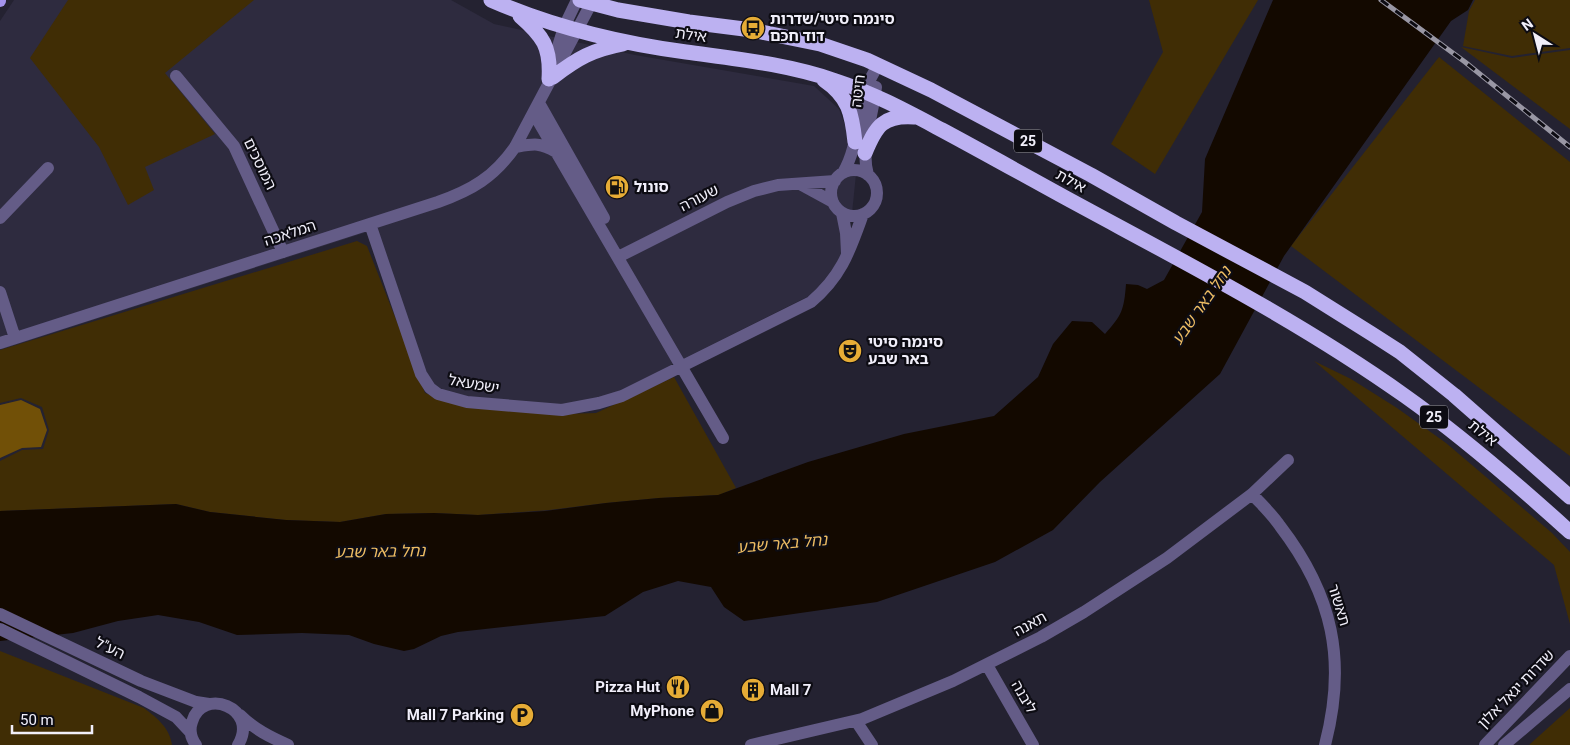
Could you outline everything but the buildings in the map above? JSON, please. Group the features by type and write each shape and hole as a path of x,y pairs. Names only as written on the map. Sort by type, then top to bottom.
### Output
{"highway":[{"name":"אילת","path":"491,0 513,10 571,29 629,43 747,60 812,73 870,94 917,117 1175,256 1287,320 1354,362 1444,424 1506,475 1569,532"},
{"path":"634,0 654,16"},
{"name":"אילת","path":"586,1 618,10 752,30 820,44 878,65 931,90 1304,292 1372,334 1419,367 1468,407 1570,497"},
{"path":"513,10 537,32 549,56 544,93"},
{"path":"544,93 568,65 595,50 629,43"},
{"path":"812,73 838,91 846,102 860,148"},
{"path":"860,148 879,126 888,119 900,116 917,117"}],"street":[{"name":"המלאכה","path":"0,343 466,192 499,168 515,147 544,93 571,29 586,1"},
{"name":"חיטה","path":"833,202 831,191 850,160 860,148 870,94 878,65"},
{"name":"המוסכים","path":"176,76 234,146 283,252"},
{"path":"544,93 556,153 621,256"},
{"path":"544,93 647,308 723,438"},
{"path":"515,147 544,145 556,153"},
{"name":"חיטה","path":"681,366 811,302 824,291 844,265 863,214 872,207 877,196 875,184 868,175 860,148"},
{"path":"0,218 48,168"},
{"path":"839,177 853,170 868,175"},
{"name":"שעורה","path":"621,256 745,194 778,185 800,184 839,177"},
{"path":"800,184 833,202 842,213 847,246 844,265"},
{"path":"842,213 852,216 863,214"},
{"name":"ישמעאל","path":"370,224 421,374 430,388 438,394 467,402 562,410 599,403 622,396 681,366"},
{"path":"0,292 15,338"},
{"name":"תאנה","path":"751,745 805,739 856,721 908,701 987,665 1041,637 1126,586 1194,539 1252,494 1288,460"},
{"name":"תאשור","path":"1252,494 1279,524 1301,555 1317,586 1329,618 1335,651 1336,685 1332,720 1325,745"},
{"name":"הע\"ל","path":"0,614 141,681 196,702 223,704 236,711"},
{"name":"הע\"ל","path":"0,629 176,717 193,741"},
{"name":"שדרות יגאל אלון","path":"1485,745 1570,656"},
{"name":"ליבנה","path":"987,665 1033,745"},
{"name":"שדרות יגאל אלון","path":"1504,745 1570,689"},
{"path":"193,741 193,719 202,708 209,704"},
{"path":"236,711 241,718 243,727 238,745"},
{"path":"236,711 249,725 265,735 288,745"},
{"path":"856,721 872,745"}],"shaded area":[{"path":"14,0 451,0 494,24 635,55 814,86 839,109 851,142 856,174 850,233 836,273 821,290 601,400 549,409 434,395 367,232 0,350 0,21"},
{"path":"68,0 254,0 165,73 215,134 145,167 154,190 128,205 99,147 30,58"},
{"path":"1149,0 1258,0 1155,174 1111,144 1163,52"},
{"path":"1475,0 1570,0 1570,48 1512,56 1463,46 1469,11"},
{"path":"1461,47 1512,58 1570,50 1570,129"},
{"path":"1439,57 1570,162 1570,456 1291,246"},
{"path":"357,241 367,246 425,393 472,408 566,414 596,413 674,377 736,488 719,495 659,498 549,510 478,515 434,513 386,514 340,522 286,520 210,512 176,504 0,511 0,461 22,450 43,449 49,430 42,407 21,398 0,403 0,350"},
{"path":"1314,361 1351,379 1397,408 1446,443 1552,533 1570,552 1570,624 1554,565"},
{"path":"21,400 40,409 47,430 41,447 22,448 0,458 0,405"},
{"path":"0,651 144,708 166,728 172,745 0,745"},
{"path":"1570,708 1570,745 1529,745"}],"water":[{"name":"נחל באר שבע","path":"1273,0 1473,0 1468,10 1451,21 1284,256 1220,374 1100,482 1053,530 995,562 877,602 744,621 724,607 711,587 678,581 643,592 605,616 458,632 441,636 414,649 404,651 374,644 349,635 302,633 237,635 199,622 158,615 118,621 73,633 0,641 0,511 176,504 210,512 286,520 340,522 386,514 434,513 478,515 545,511 659,498 718,495 808,462 904,434 994,416 1038,377 1053,344 1072,321 1092,322 1105,334 1121,312 1126,284 1138,285 1147,289 1164,280 1202,212 1205,159"}],"railway":[{"path":"1381,0 1465,62 1570,147"}],"place":[{"name":"סינמה סיטי/שדרות דוד חכם","path":"753,28"},
{"name":"סונול","path":"617,187"},
{"name":"סינמה סיטי באר שבע","path":"850,351"},
{"name":"Pizza Hut","path":"678,687"},
{"name":"Mall 7","path":"753,690"},
{"name":"MyPhone","path":"712,711"},
{"name":"Mall 7 Parking","path":"522,715"}]}
